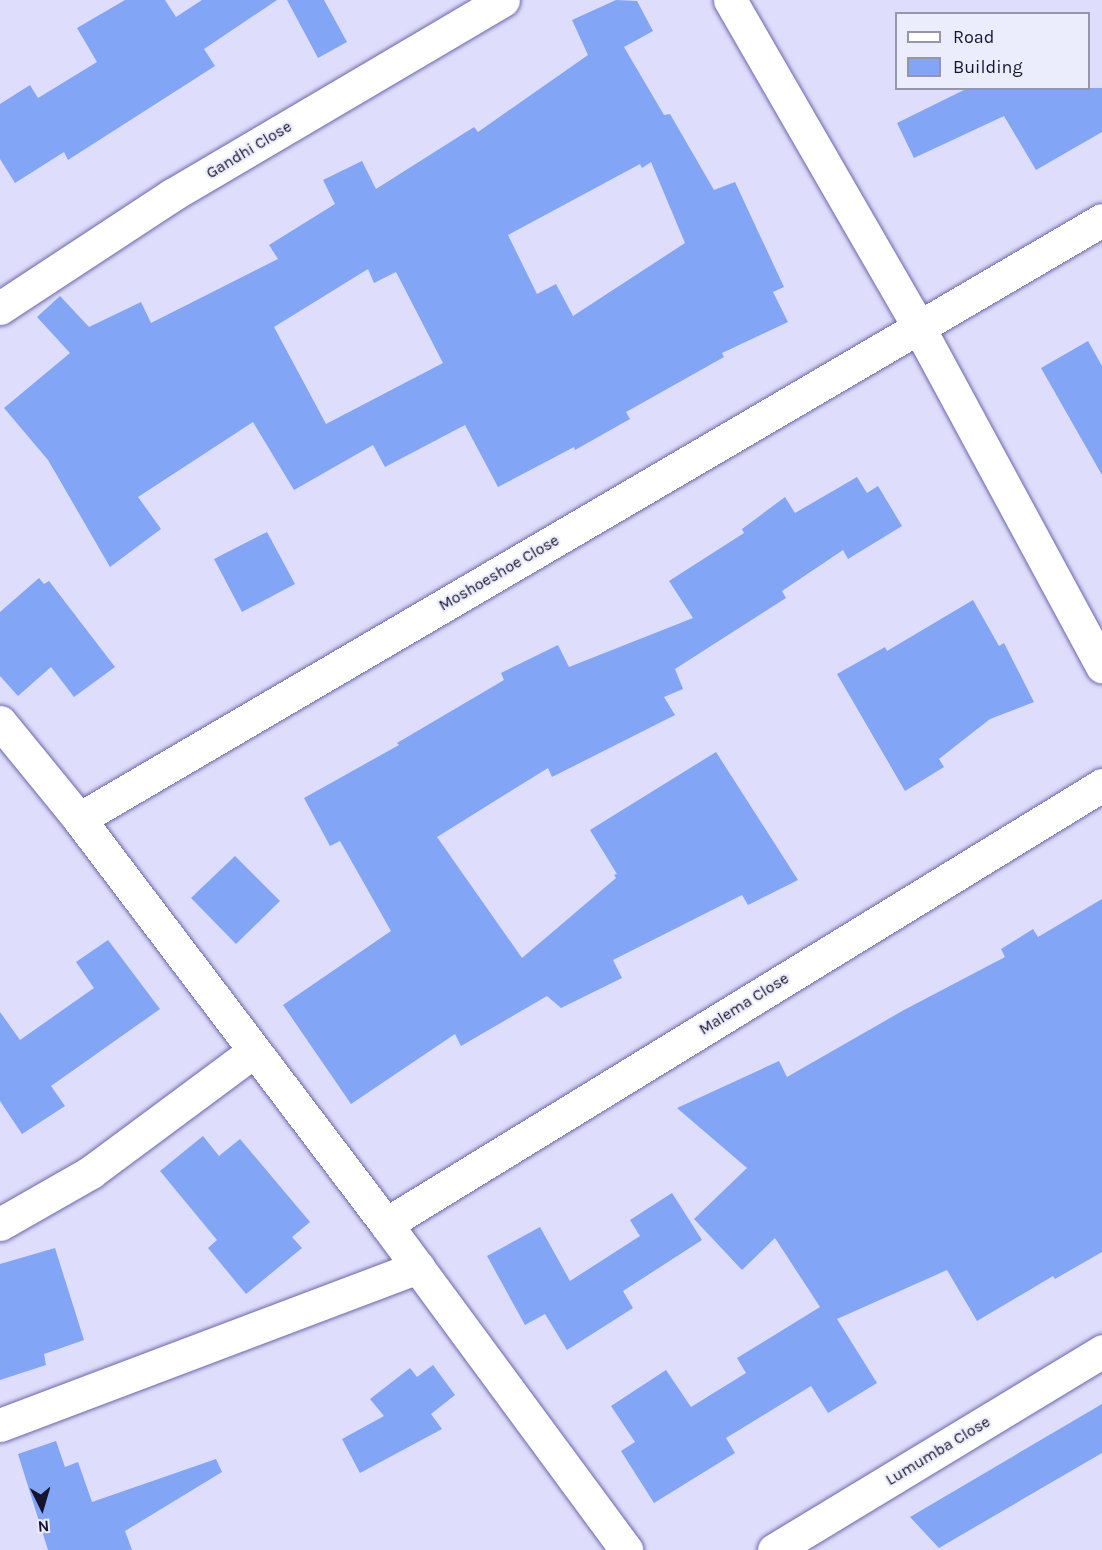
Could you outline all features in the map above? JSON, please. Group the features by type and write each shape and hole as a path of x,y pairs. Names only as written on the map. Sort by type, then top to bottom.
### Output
{"street":[{"name":"Gandhi Close","path":"0,308 172,195 503,0"},
{"path":"730,0 918,326 1102,667"},
{"name":"Moshoeshoe Close","path":"79,819 1102,220"},
{"path":"0,722 79,819 386,1224 626,1550"},
{"name":"Malema Close","path":"386,1224 1102,784"},
{"path":"0,1224 91,1172 254,1051"},
{"path":"0,1425 418,1267"},
{"name":"Lumumba Close","path":"774,1550 1102,1351"}],"building":[{"path":"125,0 165,0 176,17 202,0 277,0 204,49 215,66 68,160 64,152 15,183 0,159 0,104 30,85 38,98 97,62 77,28"},
{"path":"287,0 324,0 347,42 318,58"},
{"path":"616,0 637,1 653,31 624,47 664,115 670,114 714,190 735,182 784,287 773,292 788,322 722,353 724,357 626,412 630,419 575,450 574,447 498,487 465,425 385,467 373,445 294,490 253,422 138,497 161,529 110,567 48,460 4,408 70,353 37,317 60,296 89,327 141,302 151,323 278,259 269,245 335,204 323,180 362,161 376,189 474,127 478,132 588,55 572,20","holes":["651,162 685,243 573,316 556,284 537,294 508,235 640,164 642,168","368,269 374,283 396,272 443,363 326,424 274,327"]},
{"path":"1090,88 1102,88 1102,132 1036,170 1004,116 914,158 897,123 964,90 1090,90"},
{"path":"1088,341 1102,366 1102,475 1041,368"},
{"path":"857,477 867,493 878,486 902,526 848,559 843,550 782,591 786,598 675,669 683,689 664,697 675,715 552,777 548,768 437,837 522,958 616,878 614,875 617,874 590,830 716,752 798,880 748,905 742,895 613,960 622,978 561,1008 547,996 461,1046 455,1034 351,1104 283,1005 391,931 340,841 330,846 304,798 399,745 397,743 504,680 501,673 558,645 569,667 693,618 669,581 744,533 742,529 785,497 795,513"},
{"path":"267,532 295,584 242,612 214,559"},
{"path":"39,578 44,584 49,581 115,667 74,697 51,667 18,696 0,676 0,612"},
{"path":"973,600 999,646 1004,643 1034,702 990,719 939,759 944,767 905,791 837,674 885,647 887,651"},
{"path":"235,856 280,901 236,944 191,898"},
{"path":"1102,899 1102,1252 1055,1279 1053,1276 977,1321 947,1270 837,1319 877,1383 828,1413 811,1386 726,1438 735,1453 654,1503 621,1451 635,1442 611,1406 666,1370 691,1407 746,1373 737,1358 820,1307 775,1238 742,1270 694,1219 747,1168 677,1108 779,1061 787,1077 904,1010 1005,957 1001,949 1033,929 1038,937"},
{"path":"108,940 160,1009 51,1086 65,1106 22,1134 0,1101 0,1012 20,1040 94,988 76,962"},
{"path":"203,1136 219,1156 240,1139 310,1222 292,1237 302,1248 246,1294 208,1248 217,1240 160,1171"},
{"path":"672,1193 702,1240 623,1291 633,1308 567,1350 545,1314 525,1325 487,1256 540,1227 570,1281 640,1236 630,1220"},
{"path":"55,1248 84,1340 44,1354 46,1365 0,1380 0,1264"},
{"path":"433,1365 455,1395 431,1414 442,1429 360,1473 342,1439 384,1416 370,1399 410,1368 417,1377"},
{"path":"1102,1404 1102,1453 939,1548 910,1517"},
{"path":"56,1441 65,1467 78,1462 92,1502 216,1459 222,1472 125,1531 132,1550 48,1550 18,1454"}]}
